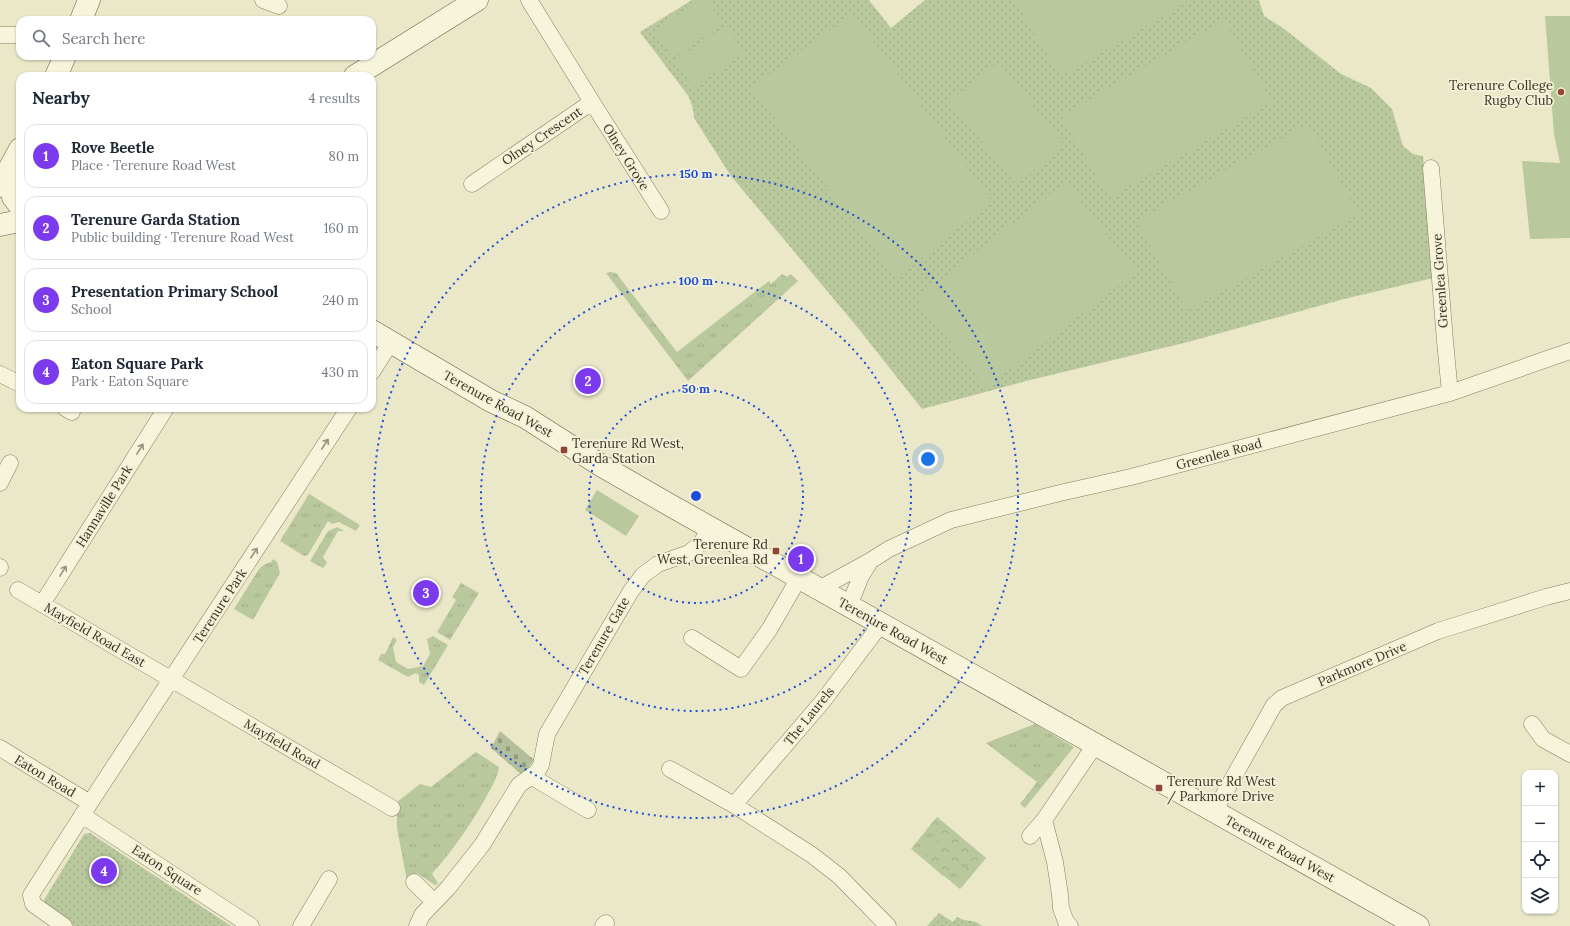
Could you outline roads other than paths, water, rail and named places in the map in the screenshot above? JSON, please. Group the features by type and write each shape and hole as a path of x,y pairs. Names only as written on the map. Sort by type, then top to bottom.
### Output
{"main road":[{"path":"83,16 89,0"},
{"path":"361,72 464,3"},
{"path":"58,72 63,60"},
{"path":"16,156 4,179 16,201"},
{"path":"0,225 16,222"},
{"name":"Terenure Road West","path":"376,333 488,399 525,417 602,466 710,528 1418,926"}],"street":[{"path":"264,0 279,6"},
{"name":"Olney Crescent","path":"472,184 592,102 529,0"},
{"path":"0,35 16,35"},
{"name":"Olney Grove","path":"592,102 661,211"},
{"name":"Greenlea Grove","path":"1432,168 1450,393"},
{"path":"376,366 391,342"},
{"name":"Greenlea Road","path":"819,589 889,549 951,520 1060,493 1131,478 1450,393 1570,351"},
{"path":"0,374 16,382"},
{"name":"Hannaville Park","path":"42,604 163,412"},
{"name":"Terenure Park","path":"86,809 346,412"},
{"path":"0,483 10,463"},
{"name":"Terenure Gate","path":"417,926 422,915 482,845 519,785 537,772 541,765 547,734 630,591 642,575 658,564 689,553 701,543 710,528"},
{"name":"Greenlea Road","path":"849,606 860,576 870,561"},
{"path":"692,638 741,669 769,630 799,578"},
{"name":"Mayfield Road East","path":"18,590 172,680"},
{"name":"Parkmore Drive","path":"1214,812 1274,705 1282,698 1438,631 1546,597 1570,591"},
{"name":"The Laurels","path":"734,805 823,701 881,624"},
{"name":"Mayfield Road","path":"172,680 392,808"},
{"path":"1532,724 1543,739 1570,754"},
{"path":"1030,836 1044,820 1095,745"},
{"name":"Eaton Road","path":"0,748 86,809"},
{"path":"670,769 734,805 812,855 838,876 888,926"},
{"path":"533,775 539,781 588,810"},
{"path":"64,926 33,904 31,895 86,809"},
{"name":"Eaton Square","path":"86,809 251,926"},
{"path":"1044,820 1055,862 1061,908 1070,926"},
{"path":"301,926 330,879"},
{"path":"414,882 434,902"}],"place":[{"name":"Terenure College Rugby Club","path":"1561,92"},
{"name":"Terenure Garda Station","path":"588,381"},
{"name":"Terenure Rd West, Garda Station","path":"564,450"},
{"name":"Terenure Rd West, Greenlea Rd","path":"776,551"},
{"name":"Rove Beetle","path":"801,559"},
{"name":"Presentation Primary School","path":"426,593"},
{"name":"Terenure Rd West / Parkmore Drive","path":"1159,788"},
{"name":"Eaton Square Park","path":"104,871"}]}
